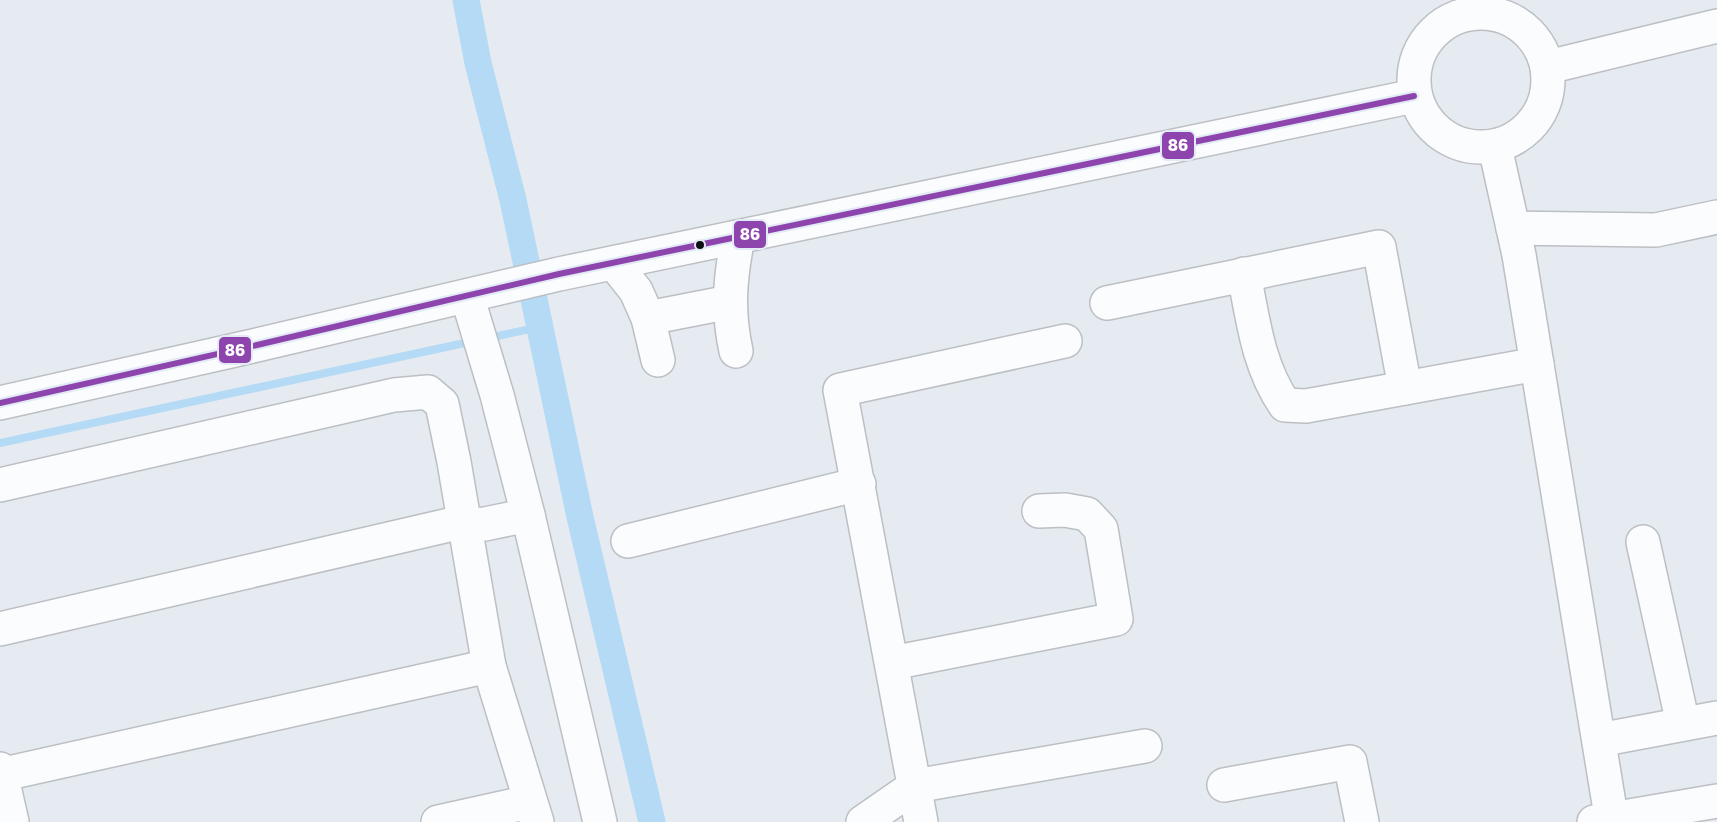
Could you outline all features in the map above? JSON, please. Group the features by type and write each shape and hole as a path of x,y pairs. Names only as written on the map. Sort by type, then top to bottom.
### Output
{"street":[{"path":"1496,7 1519,24 1538,43 1548,67 1547,96 1533,123 1510,142 1495,147 1480,148 1451,142 1427,123 1414,96 1413,69 1423,44 1442,24 1468,13 1496,7"},
{"path":"1548,67 1717,28"},
{"path":"0,403 559,274 1414,96"},
{"path":"1495,147 1513,228 1537,364 1599,740 1606,821 1717,801"},
{"path":"1513,228 1656,230 1717,217"},
{"path":"736,351 730,324 730,275 738,237"},
{"path":"1107,303 1379,247 1405,388"},
{"path":"614,263 636,291 648,318 658,360"},
{"path":"1244,274 1260,354 1272,387 1285,405 1306,406 1537,364"},
{"path":"467,296 497,395 528,515 600,822"},
{"path":"648,318 730,302"},
{"path":"921,822 840,390 1065,341"},
{"path":"0,485 394,395 428,392 442,405 466,525 489,666 533,812 438,822"},
{"path":"628,541 859,484"},
{"path":"892,663 1116,619 1101,529 1088,514 1065,510 1039,511"},
{"path":"0,629 449,525 485,524 528,515"},
{"path":"1643,542 1683,724"},
{"path":"12,822 0,773 489,666"},
{"path":"1599,740 1717,718"},
{"path":"863,822 915,786 1145,746"},
{"path":"1224,785 1350,762 1362,822"}],"waterway":[{"path":"466,0 478,63 513,200 580,517 652,822"},
{"path":"488,338 540,327"},
{"path":"0,443 474,341"}],"transit line":[{"name":"86","path":"0,403 559,274 1414,96"}]}
